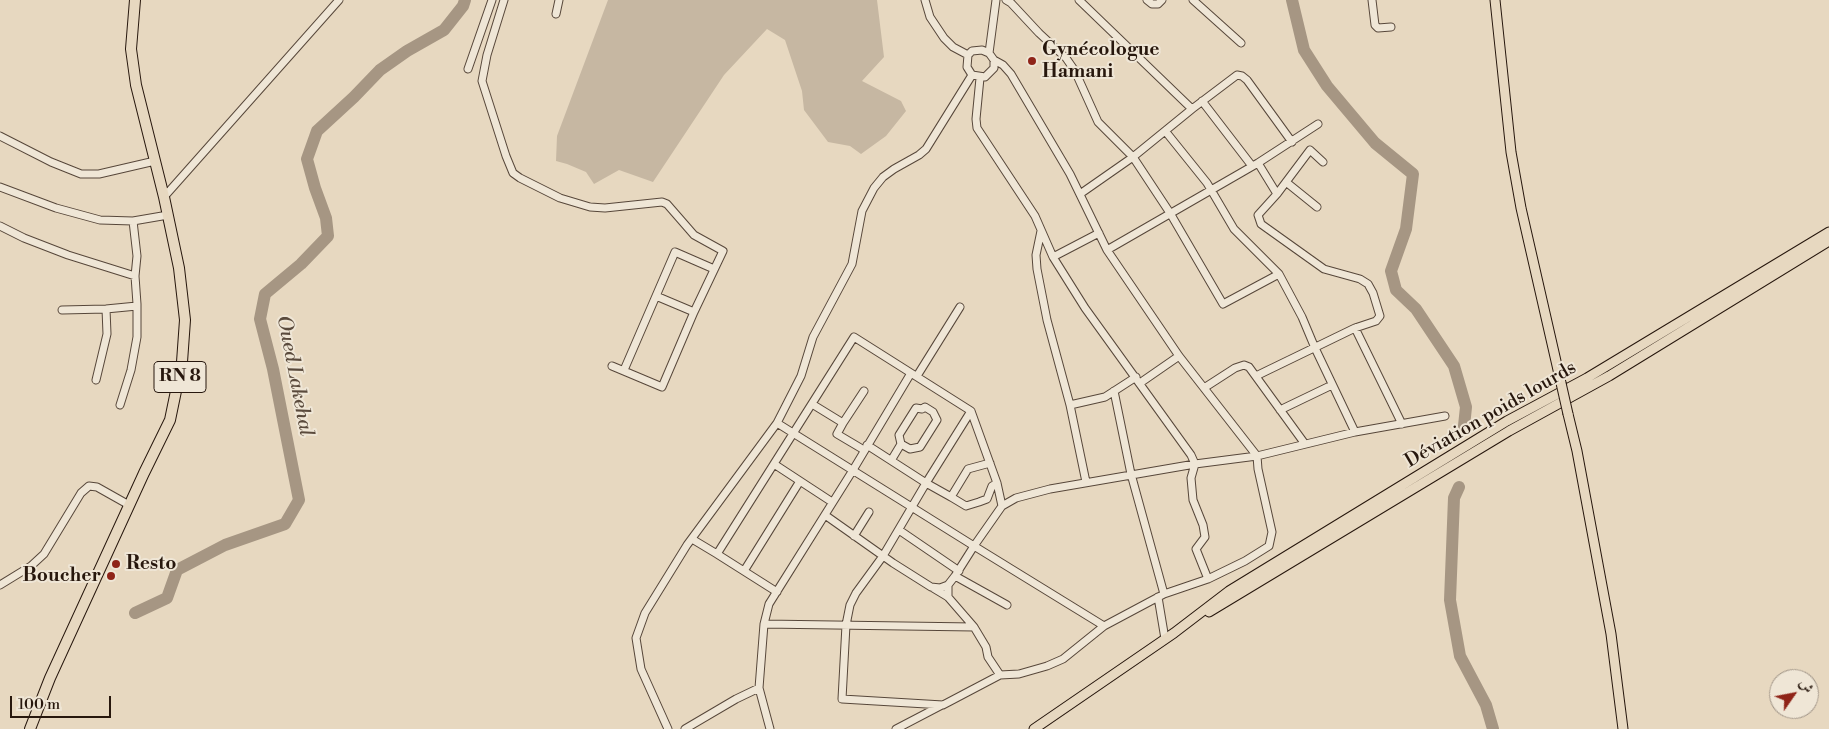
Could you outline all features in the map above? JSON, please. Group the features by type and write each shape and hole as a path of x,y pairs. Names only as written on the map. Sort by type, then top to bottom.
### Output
{"highway":[{"name":"RN 8","path":"30,729 50,678 129,504 170,420 182,362 185,320 180,268 136,85 131,49 135,0"}],"main road":[{"path":"1495,0 1511,152 1521,208 1577,451 1611,634 1623,729"},
{"name":"Déviation poids lourds","path":"1174,633 1245,581 1508,421 1587,378 1829,232"},
{"name":"Déviation poids lourds","path":"1034,729 1174,633 1509,430 1609,376 1829,241"}],"street":[{"path":"164,197 338,0"},
{"path":"468,69 492,0"},
{"path":"504,0 487,54 482,81 513,173 560,198 584,206 605,208 662,202 667,204 694,235 723,251 694,312 662,388 612,366"},
{"path":"556,14 559,0"},
{"path":"925,0 930,16 944,38 968,55"},
{"path":"968,55 967,68 972,75 980,78 992,72 994,68 992,57 996,0"},
{"path":"1006,0 1066,58 1079,78 1098,122 1133,157 1170,213 1223,304 1279,274"},
{"path":"1079,0 1192,109"},
{"path":"1147,0 1152,4 1158,4 1162,0"},
{"path":"1193,0 1241,43"},
{"path":"1372,0 1375,25 1378,28 1391,27"},
{"path":"896,729 1000,675 1019,674 1048,666 1063,659 1104,626 1161,595 1208,579 1266,549 1272,532 1258,469 1257,456 1178,356 1107,250 1080,194 1011,74 1003,65 982,50 975,50 968,55"},
{"path":"668,729 641,669 636,638 645,613 692,539 778,423 800,376 813,337 852,264 858,227 867,200 883,178 926,149 972,75"},
{"path":"1080,194 1166,132 1192,109 1237,75 1247,80 1292,142"},
{"path":"980,78 976,119 977,128 1035,216 1053,257 1085,308 1191,455 1195,464 1191,478 1193,500 1203,524 1205,537 1196,549 1208,579"},
{"path":"1202,101 1255,164 1277,194"},
{"path":"1107,250 1292,142 1318,124"},
{"path":"1166,132 1211,190 1234,229 1279,274 1302,317 1314,348 1355,432"},
{"path":"0,136 51,162 81,174 99,174 155,161"},
{"path":"1256,376 1355,328 1376,321 1380,316 1373,293 1368,284 1360,279 1324,269 1261,224 1258,215 1277,194 1310,150 1323,162"},
{"path":"1286,182 1317,207"},
{"path":"0,187 56,208 100,220 133,221 168,215"},
{"path":"120,405 132,370 137,337 135,276 137,256 133,221"},
{"path":"0,226 24,238 68,255 135,276"},
{"path":"1041,230 1036,255 1037,269 1047,320 1070,405 1086,482"},
{"path":"1053,257 1099,233"},
{"path":"624,370 675,252 714,269"},
{"path":"656,296 694,312"},
{"path":"62,310 137,306"},
{"path":"770,729 759,688 764,624 769,604 866,447 960,307"},
{"path":"96,380 108,334 106,309"},
{"path":"1355,328 1402,424"},
{"path":"717,554 854,337 971,411 997,483 1002,506"},
{"path":"1070,405 1105,396 1138,380 1178,356"},
{"path":"1204,388 1236,368 1249,367 1305,444"},
{"path":"1280,410 1332,385"},
{"path":"864,390 837,434 892,460 926,483 966,506 987,499 992,486 997,483"},
{"path":"1114,391 1131,474 1161,595 1165,639"},
{"path":"812,404 843,423"},
{"path":"892,460 901,444 899,435 916,408 922,409 925,407 933,412 937,420 920,447 910,449 901,444"},
{"path":"943,705 842,699 846,626 850,605 856,594 883,556 971,411"},
{"path":"931,587 940,588 948,585 1002,506 1016,498 1050,488 1195,464 1257,456 1355,432 1445,416"},
{"path":"778,423 1104,626"},
{"path":"951,498 968,469 990,463"},
{"path":"774,464 832,502"},
{"path":"744,571 800,481"},
{"path":"0,585 31,566 44,554 81,493 89,486 97,487 129,504"},
{"path":"854,536 869,512"},
{"path":"824,515 883,556 948,596 974,627 986,647 988,658 1000,675"},
{"path":"899,530 957,573 1007,605"},
{"path":"692,539 776,592"},
{"path":"948,585 948,596"},
{"path":"764,624 974,627"},
{"path":"685,729 736,699 759,688"},
{"path":"1620,710 1627,729"}],"shaded area":[{"path":"608,0 877,0 884,57 862,81 901,101 906,111 886,136 861,154 850,146 828,142 804,110 802,91 785,40 767,29 724,75 653,182 619,170 594,184 586,172 556,161 557,136"}],"waterway":[{"name":"Oued Lakehal","path":"135,613 167,598 177,570 225,545 285,524 299,500 273,369 260,319 265,294 301,264 328,236 326,218 307,159 317,131 380,70 407,51 444,30 463,6 465,0"},
{"path":"1292,0 1304,50 1327,86 1375,143 1413,174 1406,229 1391,271 1396,290 1416,309 1454,366 1466,407 1464,426"},
{"path":"1459,487 1454,498 1450,600 1460,656 1486,705 1493,729"}],"place":[{"name":"Gynécologue Hamani","path":"1032,61"},
{"name":"Resto","path":"116,564"},
{"name":"Boucher","path":"111,576"}]}
